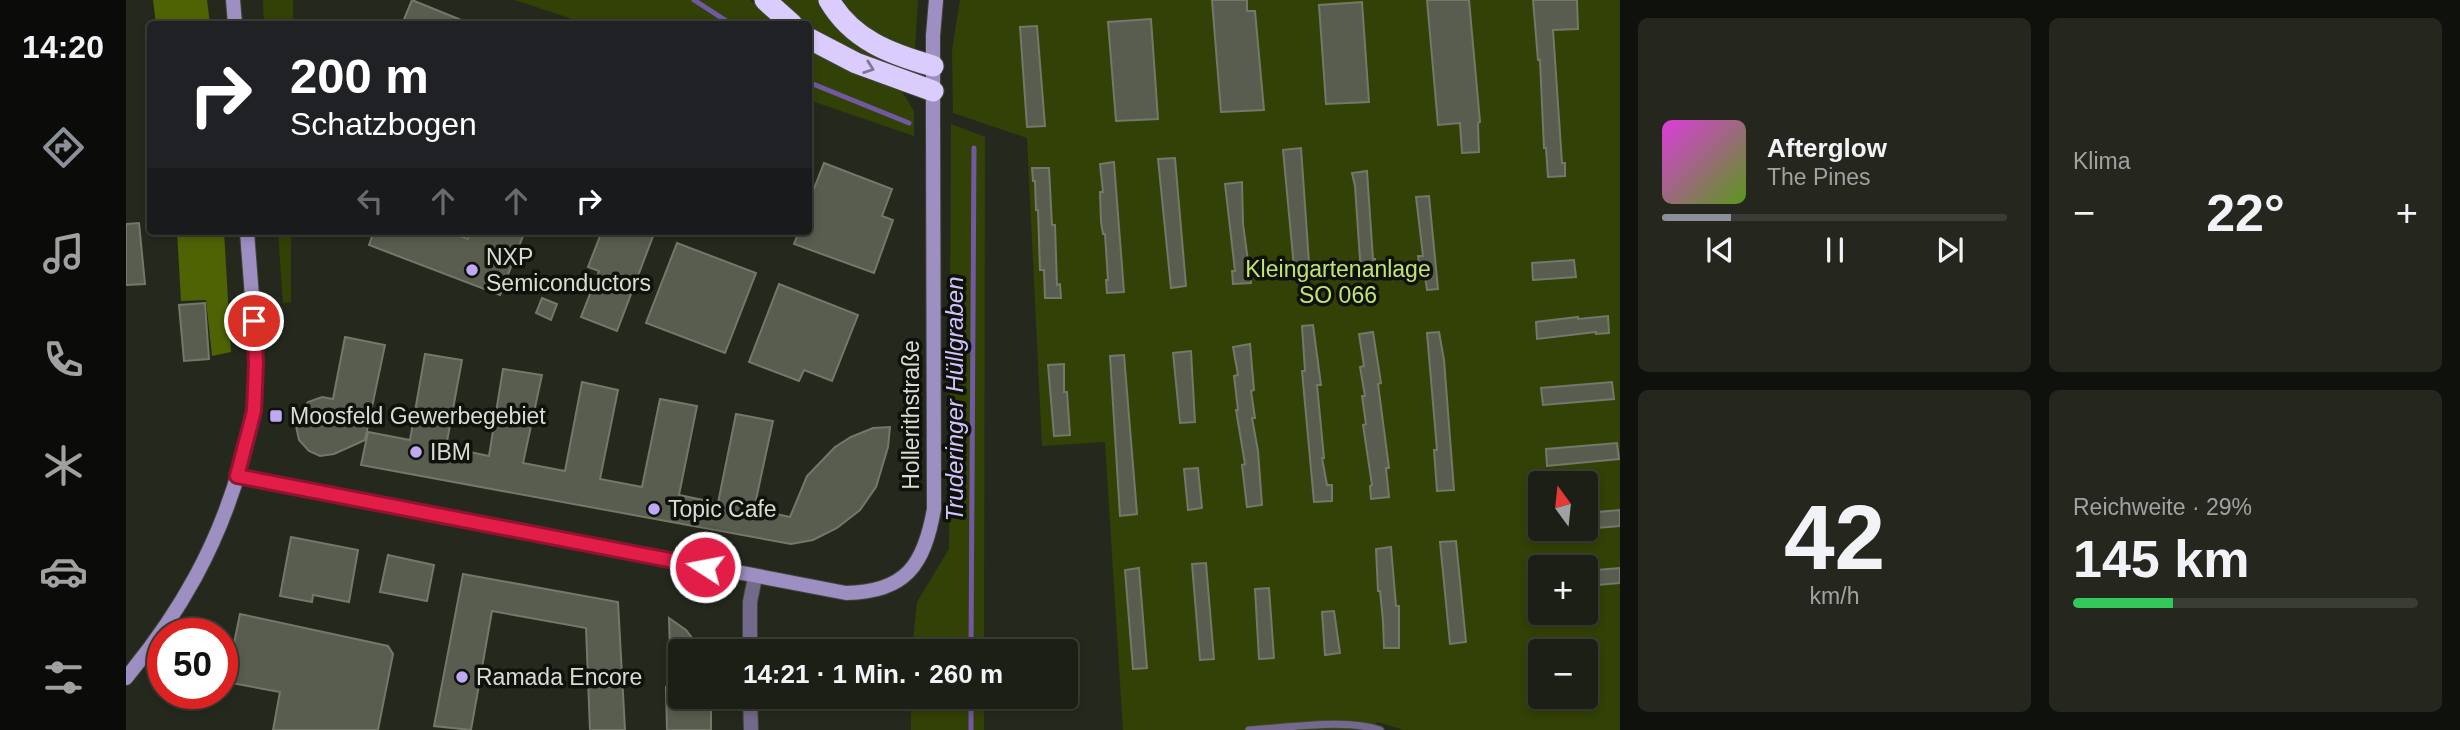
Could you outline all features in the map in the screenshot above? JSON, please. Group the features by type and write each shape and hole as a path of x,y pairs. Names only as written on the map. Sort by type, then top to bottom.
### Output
{"highway":[{"path":"765,0 789,21"},
{"path":"829,0 838,16 863,39 900,57 933,65"},
{"path":"812,40 856,63 933,91"}],"main road":[{"path":"233,0 235,21"},
{"name":"Hollerithstraße","path":"237,476 846,593 871,593 889,586 907,574 921,556 926,544 934,509 933,65 936,0"},
{"path":"126,678 168,623 208,557 237,476 254,411 256,364 247,235"}],"street":[{"path":"750,639 750,602 755,577"},
{"path":"750,709 751,730"}],"lane":[{"path":"1249,730 1358,726 1380,730"}],"green space":[{"path":"153,0 207,0 210,21 156,21"},
{"path":"263,0 293,0 293,21 264,21"},
{"path":"515,0 750,0 774,21 578,21"},
{"path":"780,0 820,0 826,13 844,33 866,48 903,65 903,71 853,50 812,26 812,21 804,21"},
{"path":"837,0 918,0 915,48 910,51 857,24"},
{"name":"Kleingartenanlage SO 066","path":"960,0 1620,0 1620,730 1404,730 1377,722 1373,730 1123,730 1105,442 1042,446 1027,138 953,113 952,50"},
{"path":"812,47 901,90 914,111 914,136 812,101"},
{"path":"951,124 985,137 984,639 913,639 917,602 949,549"},
{"path":"177,235 224,235 231,352 212,356 206,300 181,301"},
{"path":"278,235 291,235 291,302 283,303"},
{"path":"911,709 984,709 984,730 911,730"}],"building":[{"path":"412,0 464,21 403,21"},
{"path":"1212,0 1247,0 1247,11 1255,11 1264,110 1221,112"},
{"path":"1427,0 1469,0 1480,122 1479,152 1462,153 1460,123 1438,125"},
{"path":"1533,0 1577,0 1578,29 1553,30 1565,176 1548,177"},
{"path":"1362,2 1369,102 1326,104 1319,5"},
{"path":"1151,19 1158,119 1116,121 1108,22"},
{"path":"1037,26 1045,126 1027,127 1020,27"},
{"path":"1301,148 1310,277 1295,278 1283,150"},
{"path":"1175,158 1186,286 1171,288 1158,159"},
{"path":"1114,162 1124,292 1107,293 1105,234 1101,222 1100,192 1103,192 1100,164"},
{"path":"824,163 892,189 882,216 893,220 874,273 794,244 797,235 812,235 812,194"},
{"path":"1032,168 1049,168 1057,285 1060,284 1061,298 1045,298 1044,270 1040,270 1038,210"},
{"path":"1367,171 1376,273 1361,274 1352,173"},
{"path":"1242,182 1243,224 1251,283 1233,284 1232,271 1235,271 1225,184"},
{"path":"1429,196 1438,289 1427,290 1424,269 1420,270 1418,256 1423,256 1416,197"},
{"path":"139,223 145,284 126,285 126,224"},
{"name":"NXP Semiconductors","path":"373,235 457,235 468,239 470,235 523,235 500,295 369,245"},
{"path":"600,235 653,235 617,331 581,317 599,271 588,267"},
{"path":"677,243 756,273 725,353 646,323"},
{"path":"1574,260 1576,277 1533,280 1532,263"},
{"path":"779,284 858,315 832,381 804,370 799,381 749,362"},
{"path":"542,298 557,304 551,320 536,313"},
{"path":"205,303 209,359 184,361 179,305"},
{"path":"1608,316 1609,333 1537,339 1536,322"},
{"path":"1313,325 1321,385 1317,385 1322,458 1327,485 1332,485 1332,501 1314,502 1302,371 1305,371 1302,326"},
{"path":"1373,332 1381,383 1378,384 1389,468 1386,468 1389,497 1371,499 1372,485 1363,425 1366,424 1362,396 1365,396 1360,367 1364,366 1359,334"},
{"path":"1439,332 1444,360 1454,490 1437,491 1434,450 1437,450 1427,333"},
{"name":"IBM","path":"345,337 385,345 365,440 334,454 320,456 309,451 299,440 296,426 299,414 308,402 322,397 333,399"},
{"path":"1250,344 1254,390 1251,391 1255,418 1252,418 1258,451 1262,505 1247,507 1242,465 1245,464 1236,410 1234,376 1238,375 1233,347"},
{"path":"1191,351 1195,422 1180,423 1173,353"},
{"name":"IBM","path":"425,354 462,360 446,447 489,456 503,369 542,375 523,463 565,471 582,382 618,390 600,479 642,487 660,399 697,406 679,495 718,503 736,414 773,421 754,509 790,517 807,476 835,447 873,428 890,427 888,447 876,487 860,510 837,528 813,540 791,544 361,465 368,432 410,440"},
{"path":"1124,355 1137,514 1120,516 1110,356"},
{"path":"1064,364 1064,392 1067,392 1070,435 1054,436 1048,365"},
{"path":"1612,382 1614,399 1543,405 1541,388"},
{"path":"1617,443 1619,459 1547,466 1546,449"},
{"path":"1198,468 1202,508 1188,510 1184,469"},
{"path":"1620,510 1620,526 1598,528 1598,512"},
{"path":"291,537 358,550 349,602 313,595 312,602 280,596"},
{"path":"1456,541 1466,642 1450,644 1440,542"},
{"path":"1391,547 1396,606 1399,606 1399,648 1384,648 1378,591 1376,549"},
{"path":"388,555 434,565 427,601 380,592"},
{"path":"1206,563 1214,659 1200,660 1192,564"},
{"path":"1139,568 1147,668 1133,669 1125,570"},
{"path":"1620,568 1620,583 1598,585 1598,570"},
{"name":"Ramada Encore","path":"463,574 618,602 625,730 590,730 586,628 492,611 471,730 434,726"},
{"path":"1269,588 1274,658 1259,659 1255,589"},
{"path":"1334,611 1340,653 1325,655 1322,612"},
{"path":"240,614 388,646 393,654 378,730 273,730 280,692 238,684"},
{"path":"669,618 686,630 693,639 670,639"},
{"path":"666,687 668,709 711,709 711,730 667,730"}],"waterway":[{"name":"Truderinger Hüllgraben","path":"694,0 726,21"},
{"name":"Truderinger Hüllgraben","path":"812,84 909,123"},
{"name":"Truderinger Hüllgraben","path":"971,639 974,148"},
{"name":"Truderinger Hüllgraben","path":"971,709 971,730"}],"place":[{"name":"NXP Semiconductors","path":"472,270"},
{"name":"Moosfeld Gewerbegebiet","path":"276,416"},
{"name":"IBM","path":"416,452"},
{"name":"Topic Cafe","path":"654,509"},
{"name":"Ramada Encore","path":"462,677"}],"route":[{"path":"254,321 254,411 237,476 705,567"}]}
